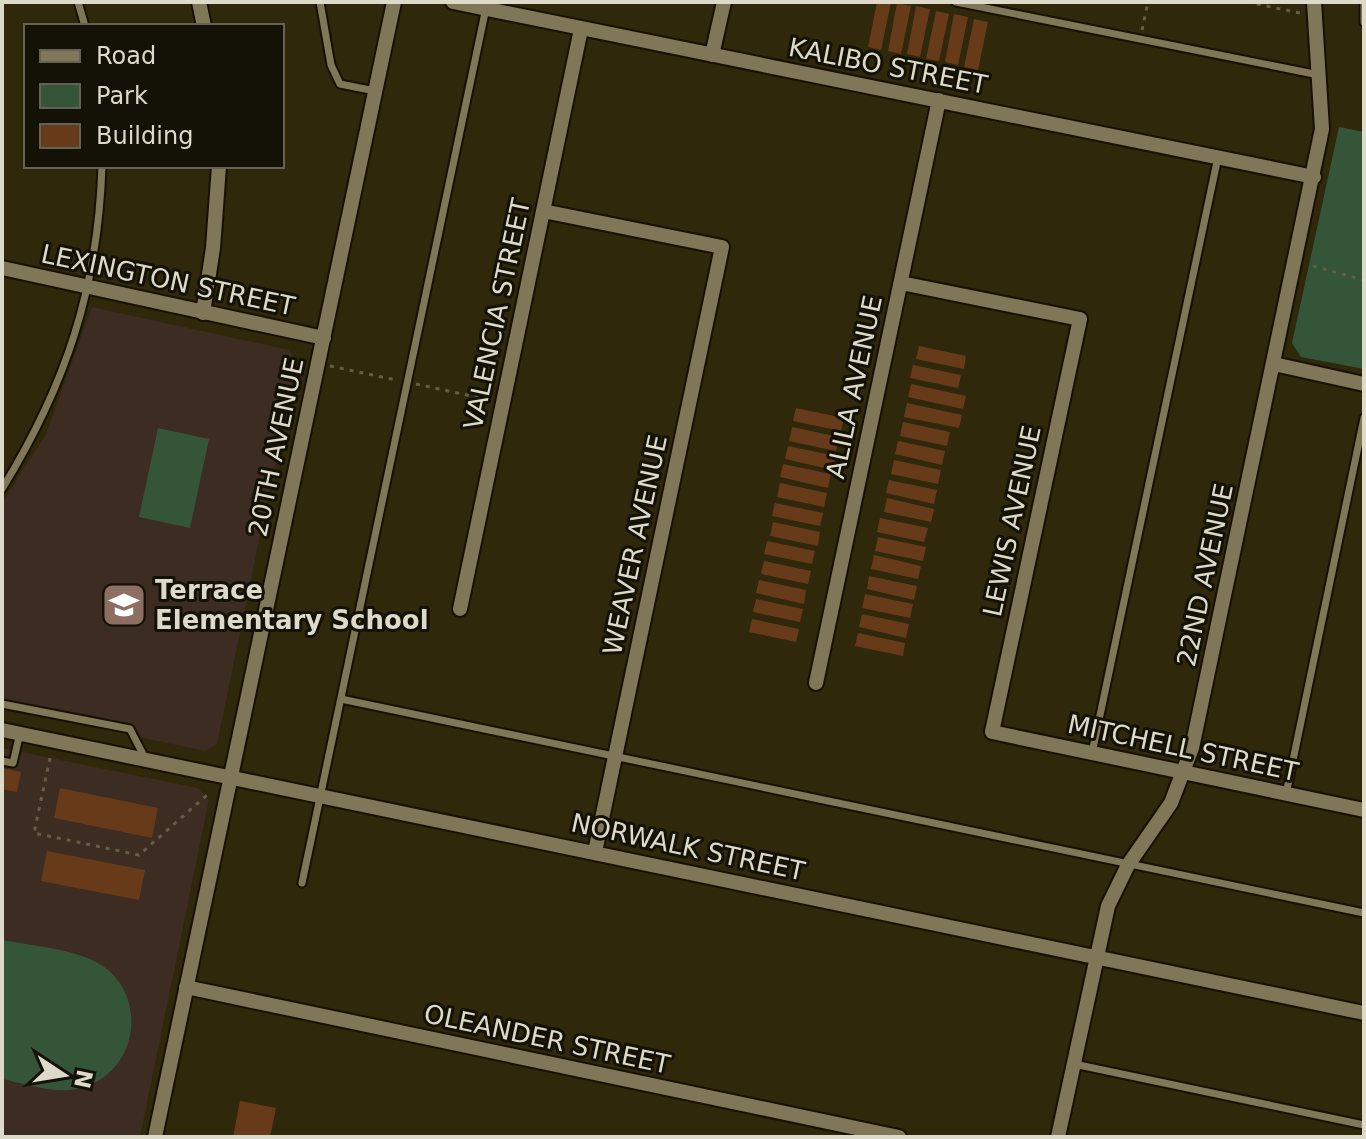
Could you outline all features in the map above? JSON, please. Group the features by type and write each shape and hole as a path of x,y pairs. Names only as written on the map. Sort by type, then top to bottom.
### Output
{"street":[{"path":"199,2 204,24"},
{"name":"20TH AVENUE","path":"155,1137 394,2"},
{"name":"KALIBO STREET","path":"453,2 487,5 581,29 1314,177"},
{"path":"712,55 724,2"},
{"name":"22ND AVENUE","path":"1058,1137 1108,906 1128,865 1171,803 1185,773 1314,177 1322,129 1314,2"},
{"name":"VALENCIA STREET","path":"460,609 581,29"},
{"name":"ALILA AVENUE","path":"816,683 939,100"},
{"path":"203,313 213,248 219,168"},
{"name":"WEAVER AVENUE","path":"543,211 722,247 595,852"},
{"name":"LEXINGTON STREET","path":"2,268 324,338"},
{"name":"LEWIS AVENUE","path":"901,283 1080,319 992,732"},
{"path":"1274,364 1364,384"},
{"name":"NORWALK STREET","path":"2,730 1364,1013"},
{"name":"MITCHELL STREET","path":"992,732 1364,810"},
{"name":"OLEANDER STREET","path":"186,987 899,1137"}],"lane":[{"path":"78,2 84,24"},
{"path":"320,2 331,65 340,84 375,91"},
{"path":"956,2 1320,75"},
{"path":"1364,2 1364,22"},
{"path":"302,883 487,5"},
{"path":"1092,753 1218,157"},
{"path":"2,489 54,392 89,287 100,227 102,168"},
{"path":"1286,794 1364,418"},
{"path":"341,699 1364,913"},
{"path":"2,704 130,729 146,760"},
{"path":"2,761 13,763 20,733"},
{"path":"1074,1064 1364,1125"}],"path":[{"path":"1140,39 1148,2"},
{"path":"1247,2 1300,13"},
{"path":"1313,266 1364,280"},
{"path":"50,758 34,833 139,855 207,795"}],"shaded area":[{"name":"Terrace Elementary School","path":"92,307 289,350 296,362 217,744 205,751 2,708 2,503 46,434"},
{"path":"2,748 198,788 209,800 140,1137 2,1137"}],"green space":[{"path":"1339,127 1364,132 1364,369 1301,357 1292,343"},
{"path":"158,428 209,439 190,528 139,517"},
{"path":"2,940 76,954 98,963 115,976 131,1012 131,1031 126,1050 101,1080 81,1088 62,1090 2,1079"}],"building":[{"path":"877,2 891,2 881,50 868,47"},
{"path":"897,3 911,6 901,54 888,51"},
{"path":"916,6 930,9 920,57 907,54"},
{"path":"936,11 949,14 939,61 926,59"},
{"path":"954,14 968,17 958,65 945,62"},
{"path":"974,19 988,22 978,70 964,67"},
{"path":"919,346 966,356 964,369 916,359"},
{"path":"913,365 961,375 958,388 910,378"},
{"path":"911,384 966,396 963,409 908,397"},
{"path":"907,403 962,415 959,428 904,417"},
{"path":"796,408 844,418 841,431 793,421"},
{"path":"903,422 950,432 947,446 900,436"},
{"path":"792,427 839,437 836,451 789,441"},
{"path":"898,441 945,451 942,465 895,454"},
{"path":"788,446 836,456 833,470 785,459"},
{"path":"894,460 941,470 938,484 891,474"},
{"path":"783,464 831,474 828,488 780,477"},
{"path":"889,480 937,490 934,504 886,493"},
{"path":"780,483 827,493 824,507 777,497"},
{"path":"887,498 934,509 931,522 884,512"},
{"path":"775,503 823,513 820,526 772,516"},
{"path":"880,518 928,528 924,542 877,532"},
{"path":"773,522 820,532 818,546 770,536"},
{"path":"878,537 926,547 923,561 875,551"},
{"path":"767,541 815,551 812,564 764,554"},
{"path":"874,555 921,566 918,579 871,569"},
{"path":"764,561 811,571 808,584 761,574"},
{"path":"869,576 917,586 914,600 867,589"},
{"path":"759,580 806,590 804,604 756,593"},
{"path":"865,594 913,604 910,618 862,608"},
{"path":"756,599 803,609 800,622 753,612"},
{"path":"862,614 909,624 906,638 859,627"},
{"path":"752,619 799,629 796,642 749,632"},
{"path":"858,633 905,643 903,656 855,646"},
{"path":"2,768 21,772 17,792 2,789"},
{"path":"60,788 158,808 152,838 54,818"},
{"path":"47,851 145,870 139,900 41,881"},
{"path":"240,1101 276,1108 270,1137 233,1137"}],"place":[{"name":"Terrace Elementary School","path":"124,605"}]}
